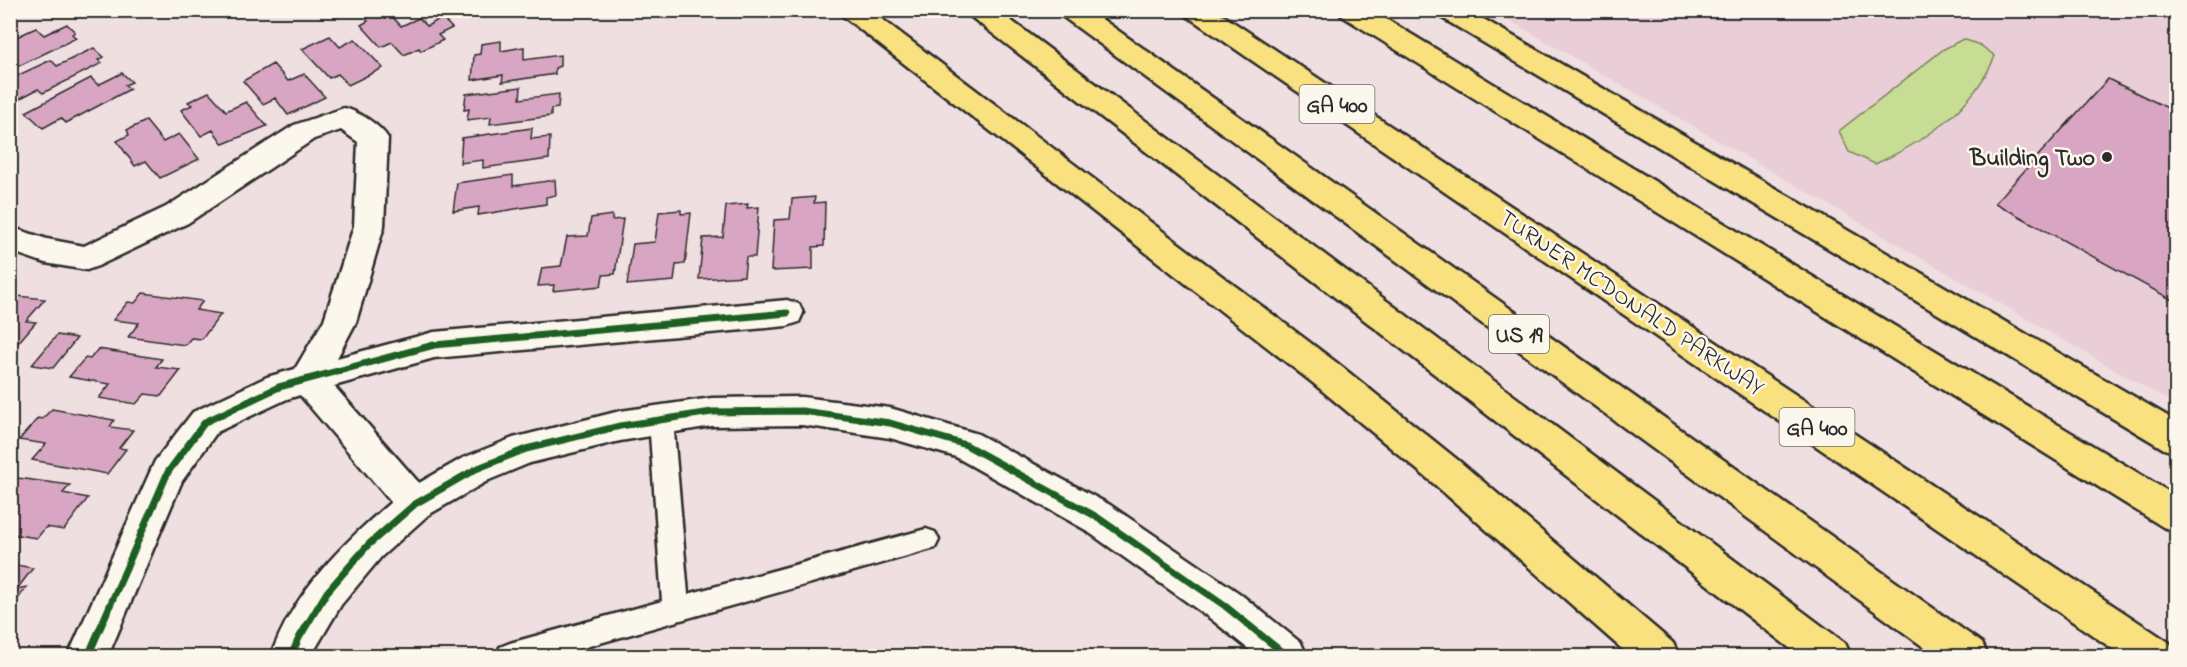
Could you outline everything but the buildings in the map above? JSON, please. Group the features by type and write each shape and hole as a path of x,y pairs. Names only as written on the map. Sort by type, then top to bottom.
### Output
{"highway":[{"path":"852,10 1325,373 1446,472 1659,657"},
{"path":"979,10 1831,657"},
{"name":"US 19","path":"1071,10 1968,657"},
{"name":"TURNER MCDONALD PARKWAY","path":"1196,10 2156,657"},
{"path":"1351,10 2176,515"},
{"path":"1448,10 2176,438"}],"street":[{"path":"10,239 45,251 87,258 177,215 304,132 344,118 373,138 369,226 340,322 307,379"},
{"path":"88,657 168,472 205,422 279,387 434,345 788,314"},
{"path":"307,379 415,504"},
{"path":"291,657 299,638 327,592 368,545 415,504 476,469 526,449 620,426 712,412 802,411 890,423 966,445 1097,517 1225,606 1287,657"}],"lane":[{"path":"661,420 676,610"},
{"path":"510,657 926,540"}],"shaded area":[{"path":"1493,11 2176,11 2176,405"}],"green space":[{"path":"1963,39 1980,45 1995,56 1986,75 1961,107 1930,134 1875,164 1849,152 1839,131 1944,49"}],"cycle path":[{"path":"88,656 168,472 205,422 279,387 434,345 787,313"},
{"path":"291,656 299,638 327,592 368,545 415,504 476,469 526,449 620,426 712,412 802,411 890,423 966,445 1097,517 1225,606 1287,656"}],"place":[{"name":"Building Two","path":"2107,157"}]}
